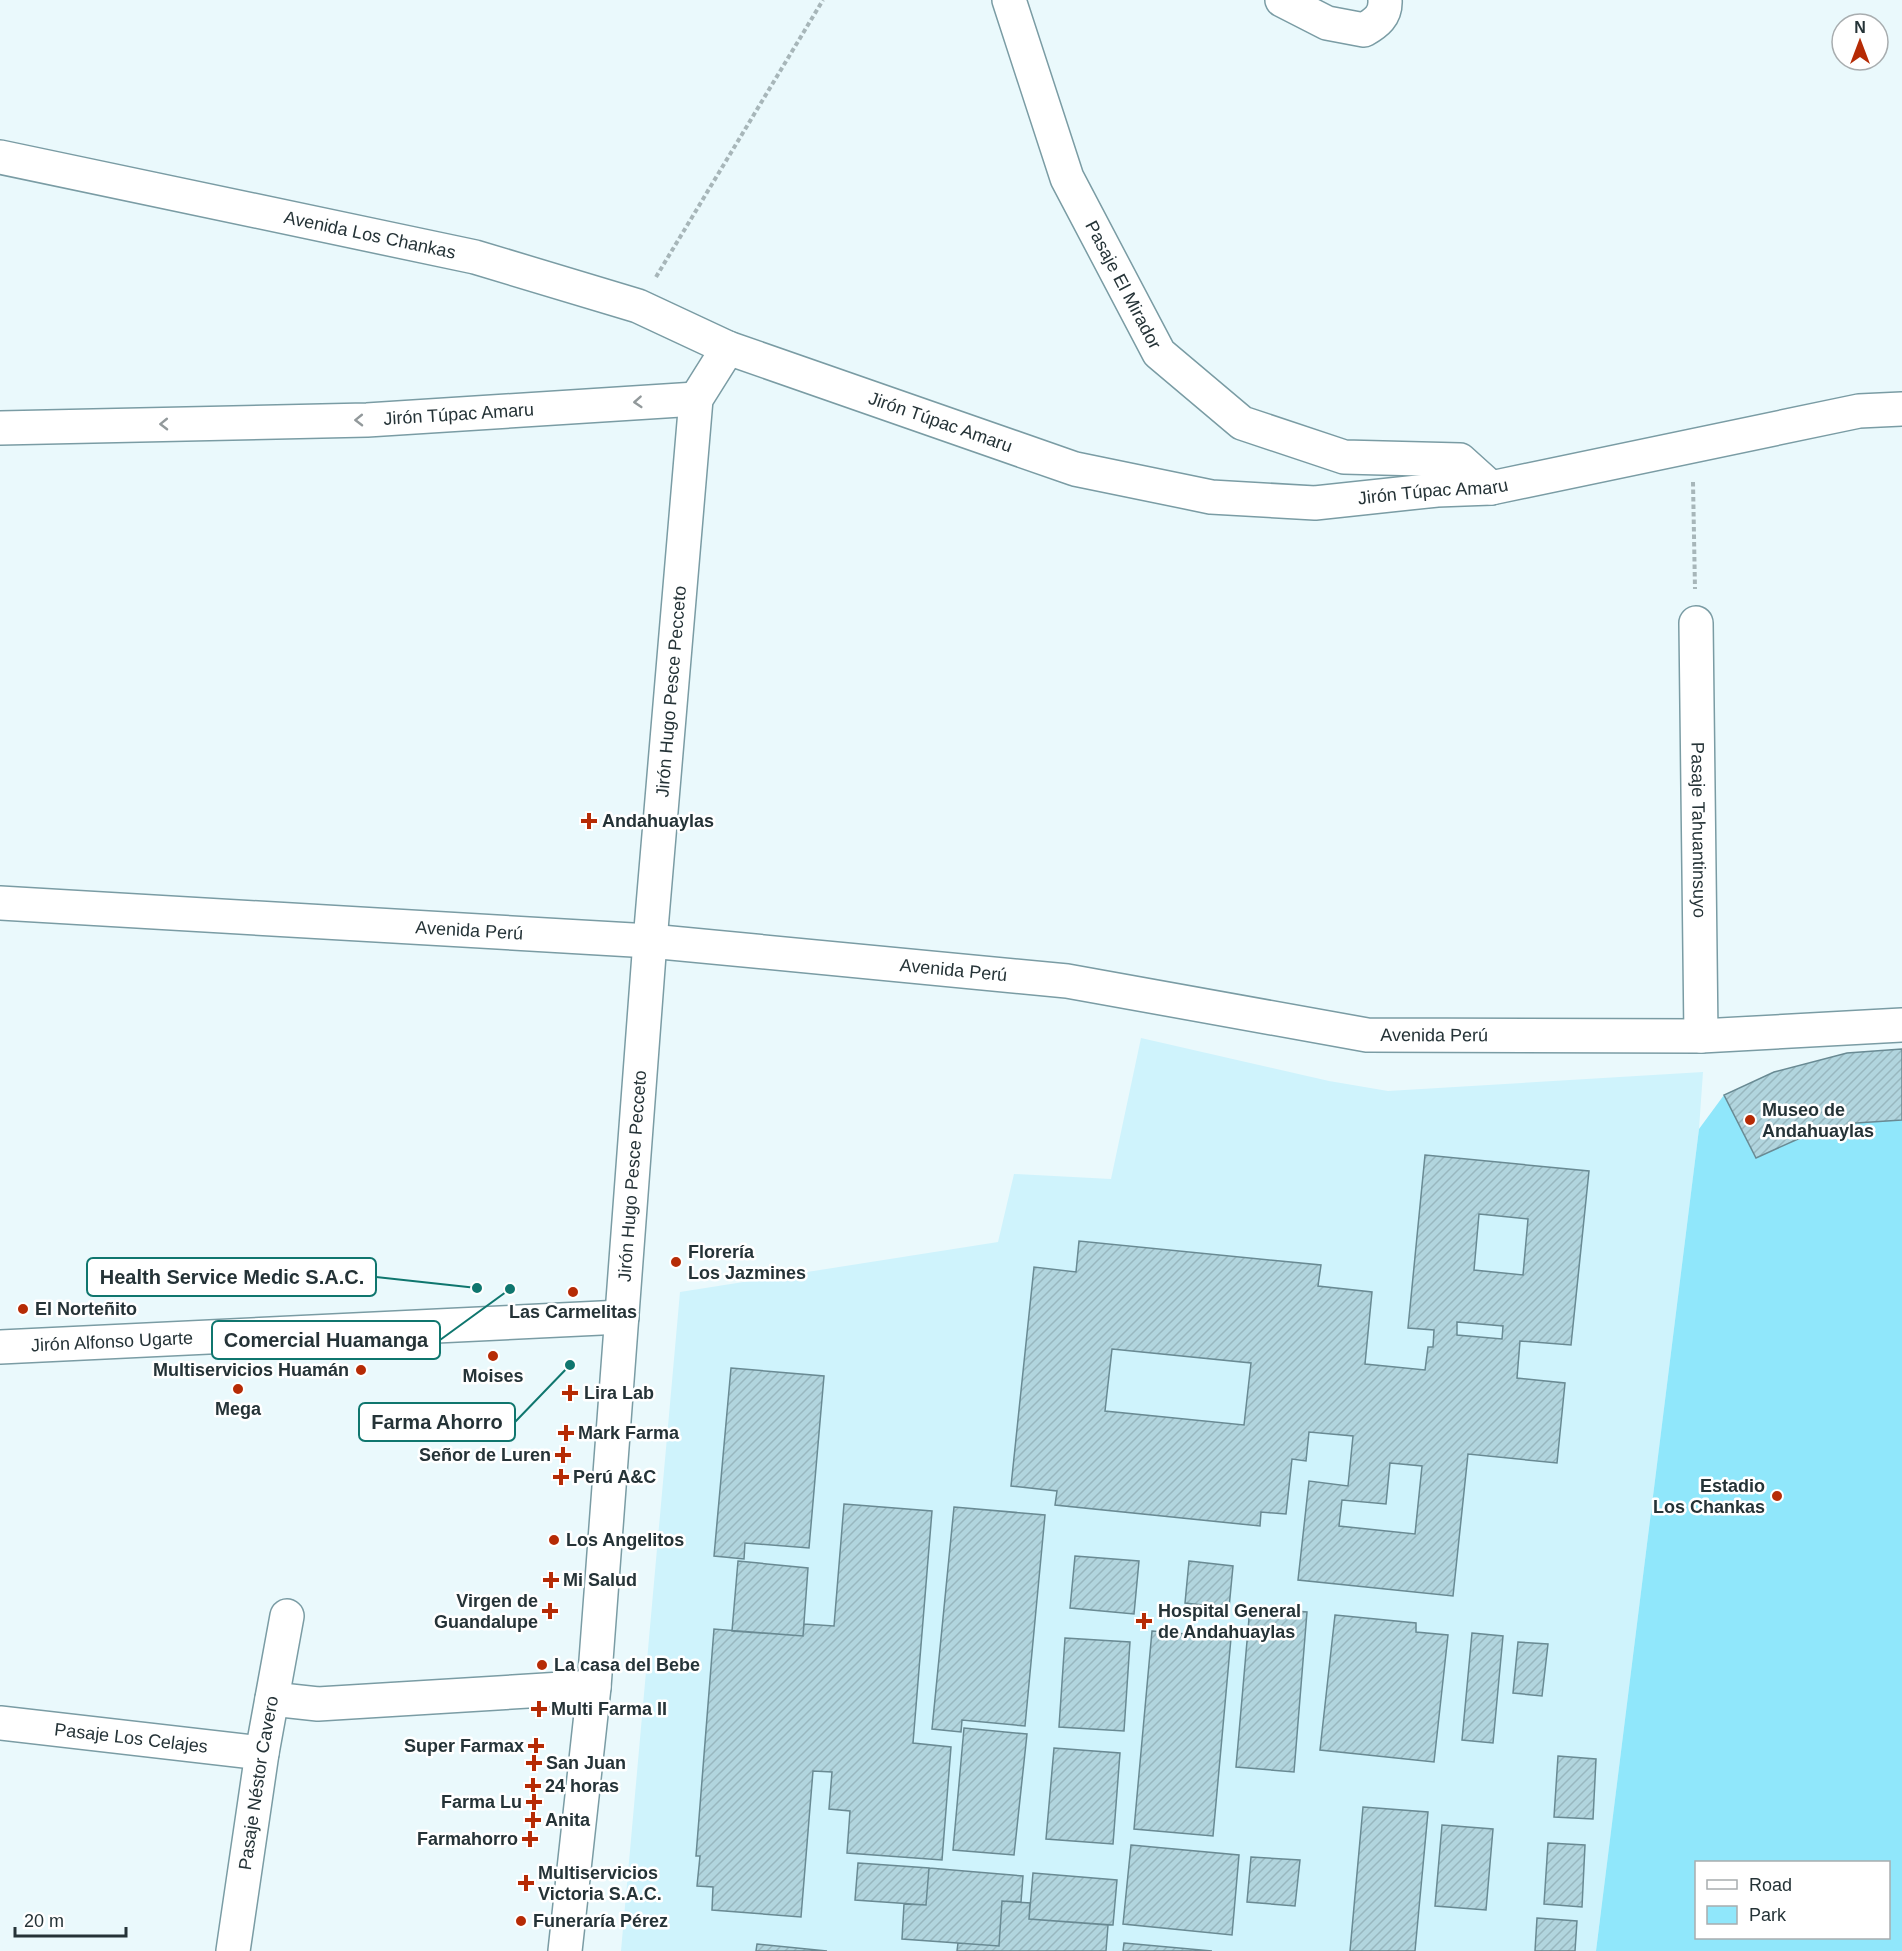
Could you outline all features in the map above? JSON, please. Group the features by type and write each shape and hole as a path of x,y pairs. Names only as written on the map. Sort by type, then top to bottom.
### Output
{"street":[{"name":"Pasaje El Mirador","path":"1010,0 1067,178 1159,353 1242,423 1344,457 1460,460 1491,488"},
{"path":"1282,0 1327,23 1364,30 1378,22 1386,7 1385,0"},
{"name":"Avenida Los Chankas","path":"0,157 475,257 638,306 728,348"},
{"name":"Jirón Túpac Amaru","path":"728,348 1075,469 1211,497 1315,503 1437,490 1491,488 1858,411 1902,409"},
{"path":"696,399 728,348"},
{"name":"Jirón Túpac Amaru","path":"0,428 367,420 696,399"},
{"name":"Jirón Hugo Pesce Pecceto","path":"565,1951 594,1687 650,941 696,399"},
{"name":"Pasaje Tahuantinsuyo","path":"1695,623 1701,1036"},
{"name":"Avenida Perú","path":"0,903 650,941 1067,981 1367,1035 1701,1036 1902,1025"},
{"name":"Jirón Alfonso Ugarte","path":"0,1347 622,1317"},
{"name":"Pasaje Néstor Cavero","path":"233,1951 262,1753 287,1616"},
{"path":"272,1699 318,1704 594,1687"},
{"name":"Pasaje Los Celajes","path":"0,1723 262,1753"}],"path":[{"path":"638,306 823,0"},
{"path":"1692,447 1695,623"}],"shaded area":[{"name":"Hospital General de Andahuaylas","path":"1141,1038 1329,1081 1388,1091 1703,1072 1699,1129 1596,1951 621,1951 680,1292 998,1242 1014,1174 1111,1179"}],"green space":[{"name":"Estadio Los Chankas","path":"1902,1049 1902,1951 1596,1951 1699,1129 1724,1095 1774,1072 1847,1053"}],"building":[{"path":"1902,1049 1902,1120 1856,1123 1798,1139 1756,1158 1724,1095 1774,1072 1847,1053"},
{"path":"1425,1155 1589,1171 1571,1345 1520,1341 1517,1378 1565,1383 1557,1463 1468,1454 1453,1596 1298,1580 1309,1481 1348,1486 1353,1436 1309,1432 1306,1461 1292,1459 1286,1514 1261,1512 1260,1526 1055,1505 1057,1491 1011,1486 1034,1267 1076,1272 1079,1241 1321,1265 1318,1286 1372,1292 1365,1364 1425,1370 1428,1347 1433,1347 1434,1330 1408,1328","holes":["1479,1214 1528,1219 1523,1275 1474,1270","1457,1322 1503,1326 1502,1339 1457,1335","1112,1349 1251,1363 1244,1425 1105,1411","1390,1463 1422,1466 1415,1534 1339,1526 1342,1500 1386,1504"]},
{"path":"731,1368 824,1376 809,1548 745,1543 744,1559 714,1556"},
{"path":"844,1504 932,1511 913,1743 951,1747 942,1860 847,1853 850,1811 829,1809 832,1772 813,1771 801,1917 712,1910 713,1887 697,1886 700,1856 696,1856 714,1629 803,1636 804,1624 834,1626"},
{"path":"954,1507 1045,1515 1025,1726 962,1720 961,1732 932,1729"},
{"path":"1075,1556 1139,1561 1134,1614 1070,1608"},
{"path":"738,1561 808,1568 803,1636 732,1631"},
{"path":"1189,1561 1233,1566 1229,1608 1185,1603"},
{"path":"1250,1607 1307,1612 1294,1772 1236,1767"},
{"path":"1335,1615 1416,1623 1416,1632 1448,1635 1434,1762 1320,1750"},
{"path":"1152,1631 1231,1638 1213,1836 1134,1829"},
{"path":"1472,1633 1503,1636 1493,1743 1462,1740"},
{"path":"1065,1638 1130,1642 1124,1731 1059,1727"},
{"path":"1518,1642 1548,1644 1542,1696 1513,1693"},
{"path":"964,1728 1027,1734 1014,1855 953,1850"},
{"path":"1054,1748 1120,1753 1113,1844 1046,1839"},
{"path":"1558,1756 1596,1759 1593,1819 1554,1817"},
{"path":"1363,1807 1428,1812 1415,1951 1350,1951"},
{"path":"1442,1825 1493,1829 1486,1910 1435,1906"},
{"path":"1548,1843 1585,1845 1582,1907 1544,1904"},
{"path":"1131,1845 1239,1855 1232,1935 1123,1924"},
{"path":"1251,1857 1300,1860 1295,1906 1247,1902"},
{"path":"858,1863 929,1868 926,1905 855,1900"},
{"path":"929,1868 1023,1876 1021,1902 1002,1901 999,1946 902,1939 904,1904 926,1905"},
{"path":"1033,1873 1117,1880 1113,1925 1029,1919"},
{"path":"1002,1901 1030,1903 1029,1919 1108,1925 1106,1951 957,1951 958,1943 999,1946"},
{"path":"1537,1918 1577,1921 1575,1951 1535,1951"},
{"path":"1124,1943 1212,1951 1123,1951"},
{"path":"757,1944 827,1951 756,1951"}],"place":[{"name":"Andahuaylas","path":"589,821"},
{"name":"Museo de Andahuaylas","path":"1750,1120"},
{"name":"Florería Los Jazmines","path":"676,1262"},
{"name":"Health Service Medic S.A.C.","path":"477,1288"},
{"name":"Comercial Huamanga","path":"510,1289"},
{"name":"Las Carmelitas","path":"573,1292"},
{"name":"El Norteñito","path":"23,1309"},
{"name":"Moises","path":"493,1356"},
{"name":"Farma Ahorro","path":"570,1365"},
{"name":"Multiservicios Huamán","path":"361,1370"},
{"name":"Mega","path":"238,1389"},
{"name":"Lira Lab","path":"570,1393"},
{"name":"Mark Farma","path":"566,1433"},
{"name":"Señor de Luren","path":"563,1455"},
{"name":"Perú A&C","path":"561,1477"},
{"name":"Estadio Los Chankas","path":"1777,1496"},
{"name":"Los Angelitos","path":"554,1540"},
{"name":"Mi Salud","path":"551,1580"},
{"name":"Virgen de Guandalupe","path":"550,1611"},
{"name":"Hospital General de Andahuaylas","path":"1144,1621"},
{"name":"La casa del Bebe","path":"542,1665"},
{"name":"Multi Farma II","path":"539,1709"},
{"name":"Super Farmax","path":"536,1746"},
{"name":"San Juan","path":"534,1763"},
{"name":"24 horas","path":"533,1786"},
{"name":"Farma Lu","path":"534,1802"},
{"name":"Anita","path":"533,1820"},
{"name":"Farmahorro","path":"530,1839"},
{"name":"Multiservicios Victoria S.A.C.","path":"526,1883"},
{"name":"Funeraría Pérez","path":"521,1921"}]}
